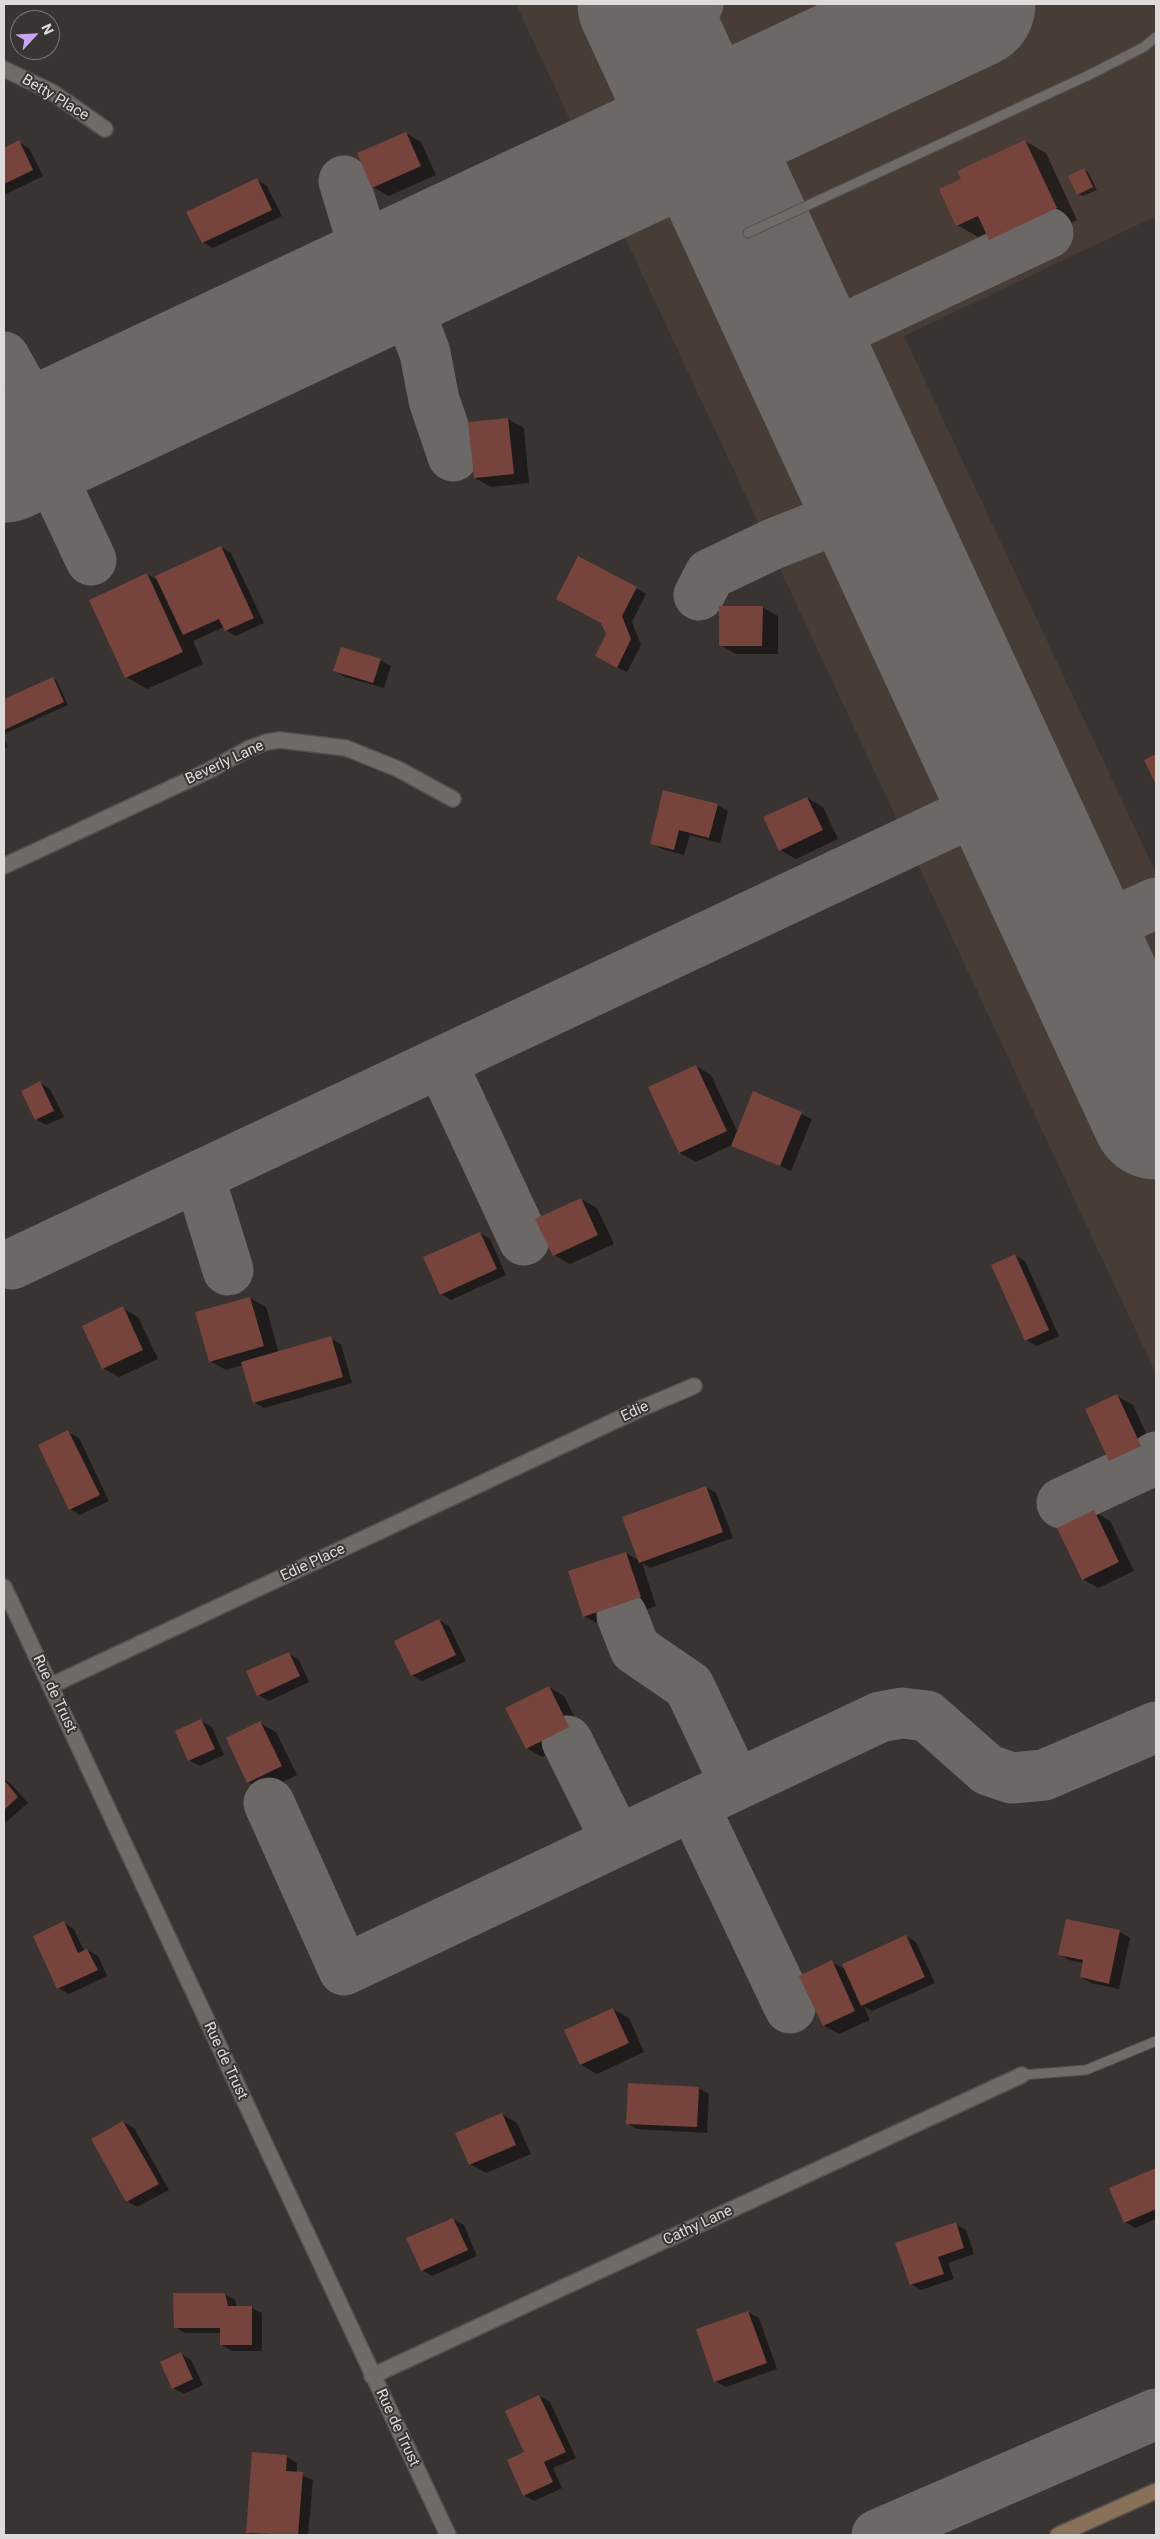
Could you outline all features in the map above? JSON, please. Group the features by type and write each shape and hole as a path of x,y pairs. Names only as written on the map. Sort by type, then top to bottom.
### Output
{"street":[{"name":"Betty Place","path":"4,69 52,92 105,129"},
{"name":"Beverly Lane","path":"4,866 210,770 250,748 280,740 346,748 398,769 453,799"},
{"name":"Edie","path":"576,1440 694,1386"},
{"name":"Edie Place","path":"50,1686 576,1440"},
{"name":"Rue de Trust","path":"4,1587 448,2535"},
{"name":"Cathy Lane","path":"372,2376 1022,2075"},
{"path":"1058,2535 1156,2491"}],"lane":[{"path":"748,233 1089,75 1144,47 1156,38"},
{"path":"1022,2075 1086,2070 1156,2041"}],"shaded area":[{"path":"516,4 1156,4 1156,216 904,336 1156,873 1156,1374"}],"building":[{"path":"406,132 421,166 372,188 357,153"},
{"path":"19,140 33,170 4,184 4,148"},
{"path":"1025,140 1057,208 989,240 978,216 956,226 939,189 961,179 957,171"},
{"path":"1084,168 1093,187 1077,195 1068,176"},
{"path":"257,178 272,210 202,243 186,212"},
{"path":"508,418 514,474 474,478 468,422"},
{"path":"221,546 254,618 225,631 219,619 183,635 155,576"},
{"path":"578,556 637,587 622,616 631,639 617,668 595,656 606,634 601,623 556,599"},
{"path":"147,573 183,652 125,678 89,600"},
{"path":"719,606 763,606 762,646 719,646"},
{"path":"341,647 381,659 373,683 333,671"},
{"path":"53,677 64,702 4,730 4,699"},
{"path":"1156,754 1156,785 1144,760"},
{"path":"663,790 718,804 709,838 679,830 674,850 650,844"},
{"path":"807,797 823,830 779,851 763,817"},
{"path":"696,1065 727,1131 679,1153 648,1087"},
{"path":"40,1081 54,1111 35,1120 21,1091"},
{"path":"753,1091 802,1112 780,1166 731,1146"},
{"path":"581,1198 598,1235 553,1256 535,1219"},
{"path":"480,1232 497,1269 440,1295 423,1257"},
{"path":"1015,1254 1049,1330 1025,1341 991,1265"},
{"path":"250,1297 264,1346 209,1362 195,1312"},
{"path":"123,1306 143,1350 102,1369 82,1326"},
{"path":"331,1336 343,1377 253,1403 241,1362"},
{"path":"1117,1394 1141,1446 1109,1461 1085,1409"},
{"path":"68,1430 100,1495 69,1510 38,1445"},
{"path":"706,1486 723,1532 639,1563 622,1517"},
{"path":"1094,1510 1119,1562 1082,1580 1057,1528"},
{"path":"626,1552 641,1597 583,1617 568,1571"},
{"path":"439,1619 456,1655 411,1676 394,1641"},
{"path":"289,1652 300,1676 257,1696 246,1671"},
{"path":"549,1686 569,1727 526,1749 505,1708"},
{"path":"201,1719 215,1749 188,1761 175,1731"},
{"path":"260,1721 282,1766 247,1783 226,1738"},
{"path":"4,1780 18,1797 4,1810"},
{"path":"1066,1919 1120,1930 1109,1984 1080,1977 1083,1960 1058,1955"},
{"path":"64,1921 78,1953 87,1949 98,1970 57,1989 33,1936"},
{"path":"906,1935 925,1977 861,2006 842,1964"},
{"path":"832,1960 855,2011 823,2026 799,1976"},
{"path":"613,2008 629,2043 580,2065 564,2030"},
{"path":"628,2083 699,2087 697,2127 626,2124"},
{"path":"502,2113 516,2145 469,2165 455,2133"},
{"path":"123,2121 159,2184 126,2202 91,2139"},
{"path":"1156,2168 1156,2209 1124,2223 1109,2188"},
{"path":"453,2218 468,2250 421,2271 406,2238"},
{"path":"956,2222 964,2248 938,2257 944,2274 910,2285 895,2243"},
{"path":"173,2293 225,2293 228,2306 252,2306 252,2345 220,2345 220,2328 174,2328"},
{"path":"748,2311 767,2363 714,2382 696,2329"},
{"path":"181,2352 193,2379 172,2389 160,2362"},
{"path":"539,2395 566,2452 544,2462 553,2482 523,2496 507,2460 524,2452 505,2411"},
{"path":"252,2452 287,2455 286,2471 303,2472 298,2535 246,2533"}],"taxiway":[{"path":"652,26 698,4"},
{"path":"344,181 375,283"},
{"path":"801,349 1048,233"},
{"path":"395,274 425,353 434,400 453,456"},
{"path":"4,357 49,437"},
{"path":"36,443 91,560"},
{"path":"699,595 710,574 773,544 874,504"},
{"path":"12,1264 1008,795"},
{"path":"1075,940 1156,903"},
{"path":"441,1062 524,1240"},
{"path":"199,1176 228,1270"},
{"path":"1062,1503 1148,1463 1156,1457"},
{"path":"622,1616 635,1649 689,1686 736,1785"},
{"path":"269,1803 344,1970 880,1717 902,1713 927,1716 988,1770 1012,1778 1044,1775 1156,1727"},
{"path":"567,1741 617,1841"},
{"path":"693,1805 790,2008"},
{"path":"877,2535 1156,2414"}],"runway":[{"path":"642,4 1156,1115"},
{"path":"4,458 971,4"}]}
